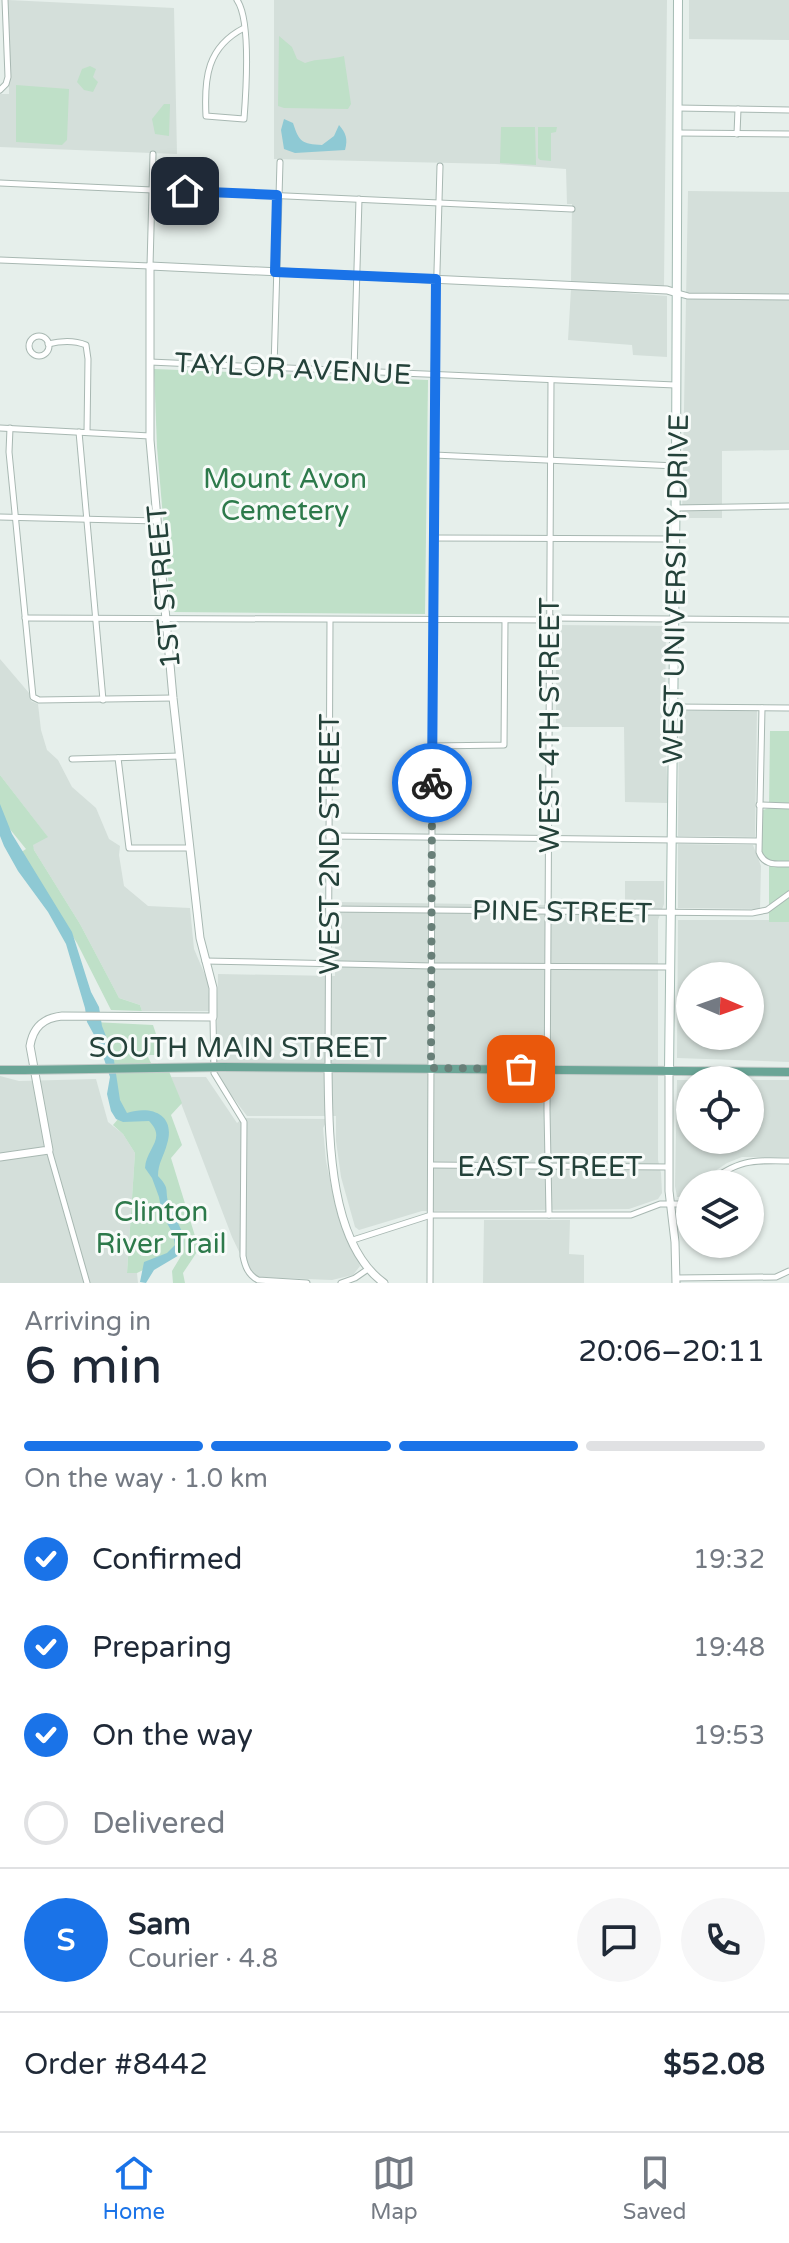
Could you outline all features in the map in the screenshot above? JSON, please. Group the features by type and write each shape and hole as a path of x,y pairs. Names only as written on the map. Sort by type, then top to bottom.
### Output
{"main road":[{"name":"WEST UNIVERSITY DRIVE","path":"669,1071 678,0"},
{"name":"SOUTH MAIN STREET","path":"0,1070 328,1067 789,1072"}],"street":[{"path":"237,0 243,10 244,28 244,119 206,116 205,83 212,60 221,44 244,28"},
{"path":"1,89 8,77 4,3"},
{"path":"678,108 789,110"},
{"path":"737,134 738,109"},
{"path":"677,133 789,134"},
{"name":"1ST STREET","path":"153,154 150,436 173,698 200,945 213,988 213,1017"},
{"path":"274,368 280,162"},
{"path":"430,1283 434,375 440,166"},
{"path":"0,183 572,209"},
{"path":"354,371 359,199"},
{"path":"0,260 667,290 699,296 789,297"},
{"path":"48,344 79,342 86,345 87,432"},
{"name":"TAYLOR AVENUE","path":"149,362 676,385"},
{"name":"WEST 4TH STREET","path":"549,1215 551,380"},
{"path":"0,428 150,436"},
{"path":"10,428 9,446 35,699 173,698"},
{"path":"79,432 103,700"},
{"path":"434,455 676,466"},
{"path":"675,508 789,506"},
{"path":"0,517 157,521"},
{"path":"433,538 674,539"},
{"path":"25,618 789,620"},
{"name":"WEST 2ND STREET","path":"328,1067 330,620"},
{"path":"432,746 504,745 505,621"},
{"path":"673,707 789,708"},
{"path":"762,708 759,855 772,864 789,864"},
{"path":"72,759 180,756"},
{"path":"118,758 129,848 190,848"},
{"path":"759,805 789,806"},
{"path":"329,836 758,841"},
{"name":"PINE STREET","path":"329,909 757,913 767,910 789,894"},
{"path":"205,961 670,967"},
{"path":"87,1283 49,1150 30,1041 36,1029 48,1019 78,1016 213,1017 214,1073 243,1120 243,1256 246,1268 258,1280 307,1283"},
{"path":"328,1067 331,1164 339,1200 353,1240 368,1269 384,1283"},
{"path":"669,1071 670,1204 676,1281 776,1277 789,1271"},
{"path":"0,1157 49,1150"},
{"path":"726,1170 743,1162 789,1161"},
{"name":"EAST STREET","path":"432,1165 669,1167"},
{"path":"353,1240 431,1215 631,1215 660,1204 676,1204"},
{"path":"341,1283 368,1269"}],"shaded area":[{"path":"8,0 174,8 177,154 0,147 0,94 9,94"},
{"path":"274,0 667,0 664,286 571,282 572,204 567,204 566,169 496,164 274,159"},
{"path":"689,0 789,0 789,40 689,39"},
{"path":"688,191 789,192 789,450 722,451 722,518 682,518"},
{"path":"571,289 667,296 667,357 633,355 632,345 568,340"},
{"path":"556,625 666,626 668,803 625,802 624,727 556,727"},
{"path":"0,659 29,693 31,701 38,704 47,750 58,760 72,787 96,808 109,839 120,846 124,886 148,906 190,908 194,949 208,982 210,1011 142,1011 140,1005 119,998 80,924 34,850 32,845 47,836 0,775"},
{"path":"679,711 757,711 755,837 678,836"},
{"path":"678,844 753,845 761,866 760,909 678,908"},
{"path":"625,881 664,881 664,904 658,920 658,1160 662,1193 658,1199 629,1209 422,1211 359,1230 355,1227 341,1177 336,1116 247,1116 216,1075 218,974 335,976 335,902 625,906"},
{"path":"678,920 789,922 789,1062 677,1058 677,1050 764,1050 764,962 678,962"},
{"path":"0,1076 19,1081 96,1079 108,1122 123,1134 135,1153 127,1272 137,1273 138,1283 0,1283"},
{"path":"171,1077 206,1077 237,1123 243,1118 328,1119 323,1128 326,1161 333,1195 360,1266 353,1275 332,1280 255,1277 232,1237"},
{"path":"764,1080 789,1080 789,1157 742,1157 716,1170 676,1170 676,1192 675,1186 676,1133 676,1154 764,1154"},
{"path":"484,1220 570,1220 569,1254 584,1255 584,1283 483,1283"}],"green space":[{"path":"279,36 292,47 297,59 305,63 344,56 351,104 348,109 278,106"},
{"path":"90,66 96,69 93,77 98,82 93,92 84,90 77,82 82,69"},
{"path":"16,85 69,89 67,140 62,145 16,142"},
{"path":"164,104 170,104 169,136 155,134 152,119"},
{"path":"501,127 535,127 536,165 500,163"},
{"path":"538,127 557,127 556,132 551,133 551,161 538,158"},
{"name":"Mount Avon Cemetery","path":"154,369 428,380 425,614 171,612 157,447"},
{"path":"770,731 789,731 789,922 769,922 769,861 761,853 762,813 769,808"},
{"path":"0,775 48,837 33,845 34,850 80,924 119,998 140,1005 142,1011 111,1010 77,943 20,853 26,849 0,817"},
{"name":"Clinton River Trail","path":"93,1022 153,1025 163,1055 147,1055 154,1069 168,1069 182,1103 171,1115 182,1145 171,1158 199,1249 183,1273 185,1283 173,1283 172,1271 181,1256 177,1253 137,1273 127,1273 135,1153 113,1125 119,1118 121,1106"}],"water":[{"path":"284,119 293,123 302,141 315,145 322,145 334,136 339,125 346,136 345,150 295,153 284,149 281,130"},
{"path":"0,804 12,834 72,932 113,1054 120,1100 127,1113 153,1112 165,1119 168,1126 167,1144 158,1176 166,1187 169,1205 181,1229 183,1247 181,1254 154,1270 146,1283 140,1282 144,1262 167,1253 175,1245 152,1178 145,1168 156,1133 149,1121 123,1122 116,1119 111,1111 107,1094 110,1077 99,1044 87,1022 66,944 4,846 0,836"}],"way so far":[{"path":"432,783 431,1068 521,1069"}],"route":[{"path":"185,191 277,195 275,272 436,279 432,783"}]}
